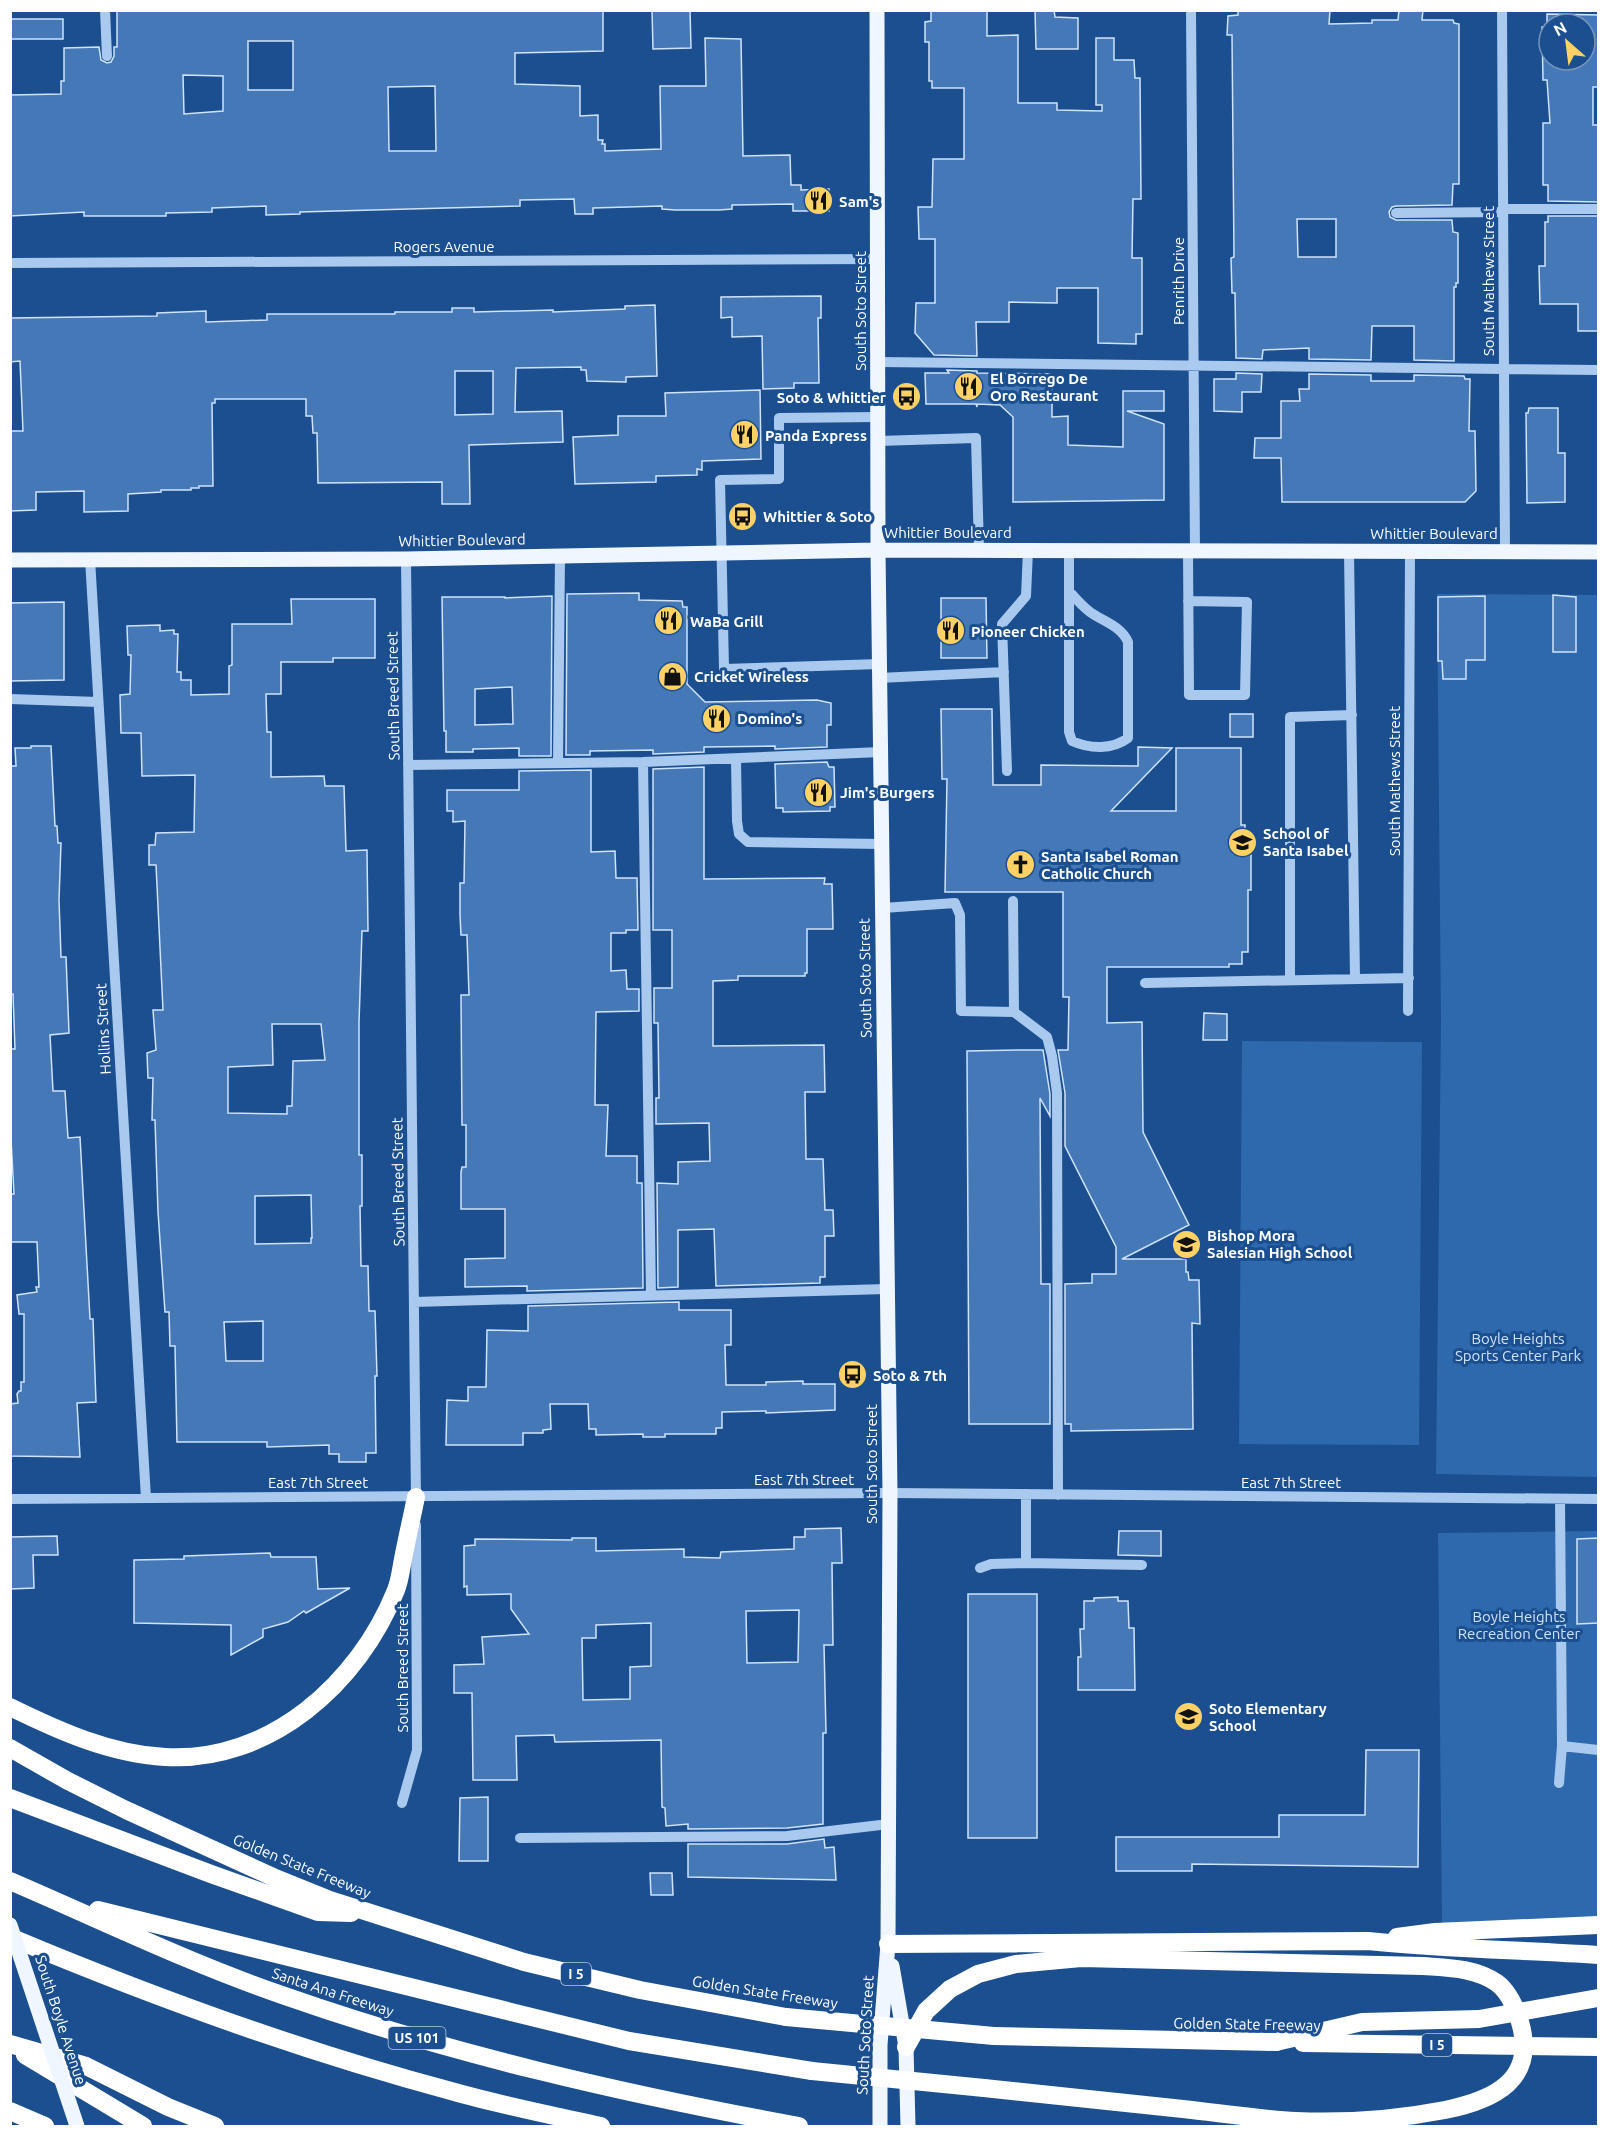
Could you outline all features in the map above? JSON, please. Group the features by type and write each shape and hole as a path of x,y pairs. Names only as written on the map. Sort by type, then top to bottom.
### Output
{"highway":[{"path":"10,1707 85,1741 122,1751 165,1757 236,1749 268,1735 328,1694 351,1668 373,1636 396,1588 416,1497"},
{"name":"Golden State Freeway","path":"10,1748 69,1781 188,1839 283,1881 369,1913 524,1962 640,1990 786,2017 994,2036 1599,2047"},
{"path":"10,1798 318,1912 369,1913"},
{"name":"Santa Ana Freeway","path":"10,1881 207,1967 282,1995 416,2038 584,2082 800,2127"},
{"path":"50,1898 629,2041 812,2071 1296,2121 1411,2116 1476,2101 1502,2090 1518,2071 1525,2052 1522,2028 1508,1996 1498,1984 1480,1974 1461,1968 1081,1958 1016,1964 978,1974 950,1989 926,2011 906,2048"},
{"path":"1368,1941 1435,1932 1599,1925"},
{"name":"US 101","path":"10,1937 93,1972 287,2041 451,2091 601,2127"},
{"path":"888,1944 1368,1941 1428,1947 1468,1947 1599,1955"},
{"path":"1276,2042 1362,2022 1479,2019 1599,1998"},
{"path":"10,2046 143,2127"},
{"path":"10,2046 86,2066 168,2107 215,2127"},
{"path":"984,2088 1246,2127"},
{"path":"10,2110 45,2127"}],"main road":[{"name":"South Soto Street","path":"877,10 878,550 890,1493 888,1944 880,2044 880,2127"},
{"name":"Whittier Boulevard","path":"10,560 406,559 878,550 1599,552"},
{"name":"South Boyle Avenue","path":"10,1925 77,2127"},
{"name":"South Soto Street","path":"888,1944 906,2048 908,2127"}],"street":[{"path":"105,10 107,56"},
{"name":"Penrith Drive","path":"1188,601 1247,602 1245,695 1189,695 1188,601 1192,552 1194,364 1191,10"},
{"name":"South Mathews Street","path":"1502,10 1505,551"},
{"path":"1396,213 1599,209"},
{"name":"Rogers Avenue","path":"10,263 878,259"},
{"path":"878,362 1599,370"},
{"path":"878,417 779,418 780,479 720,480 724,669 1004,672"},
{"path":"878,441 976,438 979,550"},
{"path":"1007,771 1002,624 1026,596 1028,550"},
{"path":"1069,550 1069,591 1069,732 1072,741 1082,745 1118,746 1128,738 1128,642 1125,634 1092,614 1069,591"},
{"path":"1349,552 1355,979"},
{"name":"South Mathews Street","path":"1408,1011 1410,552"},
{"path":"558,763 560,556"},
{"name":"Hollins Street","path":"90,559 146,1498"},
{"name":"South Breed Street","path":"402,1803 417,1750 406,559"},
{"path":"10,699 98,702"},
{"path":"1290,980 1290,717 1352,715"},
{"path":"408,765 643,762 880,752"},
{"path":"736,759 739,834 748,842 882,844"},
{"path":"643,762 651,1296"},
{"path":"1013,901 1014,1012"},
{"path":"883,908 955,903 960,915 961,1011 1014,1012 1047,1037 1057,1093 1058,1495"},
{"path":"1145,983 1409,978"},
{"path":"414,1302 887,1289"},
{"name":"East 7th Street","path":"10,1499 890,1493 1599,1499"},
{"path":"1026,1494 1026,1563"},
{"path":"1559,1783 1562,1746 1560,1499"},
{"path":"980,1568 992,1564 1026,1563 1143,1564"},
{"path":"1562,1746 1599,1750"},
{"path":"520,1838 787,1836 888,1824"}],"green space":[{"name":"Boyle Heights Sports Center Park","path":"1437,594 1598,595 1598,1477 1436,1474 1441,1021"},
{"path":"1242,1041 1422,1042 1419,1445 1239,1444"},
{"name":"Boyle Heights Recreation Center","path":"1598,1531 1598,1918 1442,1924 1438,1533"}],"building":[{"path":"117,10 603,10 603,51 515,53 515,84 580,86 580,116 598,115 598,140 603,140 605,151 661,149 660,86 706,86 705,38 741,39 743,156 790,155 791,185 801,185 801,190 829,189 829,211 793,211 793,204 732,205 732,209 719,210 675,210 662,209 662,206 593,208 593,214 575,214 574,199 520,200 520,206 300,212 300,214 266,215 266,206 212,208 212,212 166,213 166,216 84,216 84,212 10,216 10,95 61,94 61,81 64,81 64,48 99,47 101,60 107,63 111,62 114,47 117,47","holes":["248,41 293,41 293,90 248,90","183,75 223,76 223,111 184,114","435,86 436,151 389,151 388,87"]},
{"path":"652,10 690,10 691,48 653,49"},
{"path":"931,10 987,10 987,36 1018,35 1018,103 1057,103 1057,110 1102,111 1102,105 1096,105 1096,38 1114,38 1114,60 1134,60 1135,78 1140,78 1141,199 1133,199 1132,258 1142,258 1142,334 1136,334 1136,344 1098,343 1098,288 1057,288 1057,303 1009,302 1009,322 976,322 977,356 934,355 915,333 916,303 935,303 935,239 919,239 918,207 932,207 933,159 964,159 964,88 932,88 932,81 929,81 929,42 925,42 925,22 931,21"},
{"path":"1035,10 1054,10 1055,17 1078,18 1078,49 1036,49"},
{"path":"1238,10 1330,10 1329,24 1372,23 1372,20 1398,20 1399,10 1423,10 1422,20 1453,20 1454,23 1459,24 1459,184 1453,184 1452,205 1396,206 1392,207 1389,212 1390,217 1396,220 1452,220 1453,232 1458,233 1458,283 1454,287 1454,361 1414,360 1414,326 1372,326 1371,360 1309,359 1309,348 1263,350 1262,359 1236,358 1235,293 1232,293 1231,258 1234,257 1232,35 1227,35 1228,16 1238,15","holes":["1297,219 1336,219 1336,257 1298,257"]},
{"path":"1597,15 1599,15 1599,87 1593,87 1593,125 1599,125 1599,202 1548,201 1548,185 1543,185 1543,123 1550,123 1547,80 1543,80 1543,72 1597,72"},
{"path":"10,19 63,19 63,39 10,39"},
{"path":"1548,216 1599,216 1599,331 1578,331 1578,304 1540,304 1539,266 1545,266 1545,222 1548,222"},
{"path":"821,296 821,318 818,318 819,383 794,383 794,388 763,389 762,336 732,337 732,317 721,318 721,297"},
{"path":"655,305 657,376 626,377 626,382 587,381 586,370 581,370 581,367 516,368 515,412 562,411 563,442 469,445 470,504 442,504 442,482 318,483 317,433 313,433 312,416 306,416 306,399 215,399 215,403 212,403 213,486 199,486 191,490 161,490 161,492 128,494 128,511 84,512 84,491 36,492 36,510 10,511 10,431 23,431 20,361 10,362 10,318 157,316 157,313 206,311 206,322 267,320 267,314 395,314 395,312 452,312 452,308 474,308 474,312 553,310 553,312 625,309 625,306","holes":["455,371 493,371 493,414 455,415"]},
{"path":"947,370 977,371 977,373 1052,374 1052,417 1068,416 1068,445 1123,447 1123,391 1164,391 1164,411 1127,411 1164,424 1164,500 1013,502 1013,417 1000,405 977,404 977,407 976,404 926,404 925,373 949,373"},
{"path":"1236,373 1262,374 1261,392 1242,392 1242,412 1214,411 1214,379 1236,379"},
{"path":"1309,374 1371,375 1371,381 1414,381 1414,375 1464,376 1465,379 1470,379 1469,431 1475,431 1476,491 1465,502 1282,502 1281,458 1254,458 1255,438 1281,438 1281,401 1300,401 1299,389 1309,389"},
{"path":"760,390 761,459 702,461 702,470 697,469 697,475 656,476 656,482 575,484 573,437 618,435 618,416 666,416 665,393"},
{"path":"1529,408 1558,408 1558,453 1565,453 1565,502 1527,503 1526,413"},
{"path":"639,593 639,600 682,601 683,607 687,607 687,684 705,702 817,700 831,703 831,725 827,725 827,747 775,749 775,746 704,747 704,752 653,754 653,750 590,751 590,755 566,755 567,594"},
{"path":"1553,595 1576,597 1576,652 1553,652"},
{"path":"552,596 551,756 519,756 519,748 446,752 442,597","holes":["512,687 513,724 475,725 475,689"]},
{"path":"1485,596 1485,660 1466,660 1466,679 1443,679 1442,661 1438,661 1438,597"},
{"path":"941,598 986,598 987,658 941,658"},
{"path":"291,599 375,599 375,658 333,658 333,662 281,662 281,694 266,694 267,732 271,732 271,777 324,776 325,786 344,786 346,851 367,850 368,931 362,931 359,1023 359,1155 362,1155 361,1266 368,1266 369,1311 375,1311 377,1376 375,1376 376,1453 366,1453 366,1462 339,1462 339,1454 329,1454 329,1445 267,1447 267,1442 177,1442 175,1346 170,1346 169,1312 165,1312 155,1120 152,1120 153,1078 148,1078 147,1053 156,1050 153,1010 163,1010 156,865 149,865 149,845 155,845 156,833 194,832 195,775 142,776 141,733 121,733 120,695 130,694 131,655 128,655 127,626 160,625 160,631 174,630 174,634 178,634 177,672 181,672 181,680 191,680 191,695 229,694 232,624 292,624","holes":["272,1024 321,1024 325,1060 293,1061 292,1106 287,1106 287,1114 228,1113 228,1067 273,1065","311,1195 311,1243 255,1244 255,1196","263,1321 263,1361 226,1361 224,1322"]},
{"path":"64,602 64,680 10,681 10,603"},
{"path":"941,709 992,709 993,785 1041,785 1041,765 1138,766 1138,747 1172,748 1111,811 1176,811 1176,748 1241,748 1241,825 1245,825 1245,845 1251,845 1248,952 1242,952 1242,964 1229,964 1229,967 1107,967 1107,1023 1142,1022 1143,1132 1189,1225 1122,1259 1186,1259 1186,1272 1188,1272 1189,1280 1199,1280 1200,1324 1192,1323 1193,1429 1071,1431 1071,1424 1065,1424 1065,1284 1092,1283 1092,1274 1116,1274 1116,1247 1065,1146 1065,1093 1058,1050 1068,1050 1069,997 1063,997 1063,892 945,892 947,779 942,779"},
{"path":"1230,714 1253,714 1253,737 1230,737"},
{"path":"31,746 51,746 55,826 57,826 58,843 61,843 59,900 61,957 66,957 69,1033 50,1035 53,1091 65,1091 68,1138 80,1137 90,1319 93,1319 96,1402 77,1403 80,1457 10,1456 10,1404 18,1403 17,1394 21,1391 21,1382 24,1382 24,1314 19,1314 17,1295 37,1292 36,1287 39,1287 37,1242 10,1242 10,1194 14,1194 10,1120 10,1049 15,1049 13,994 10,994 10,766 16,766 15,748 31,748"},
{"path":"827,762 829,767 834,767 835,807 830,807 830,811 783,812 783,808 776,808 775,764"},
{"path":"704,767 704,879 825,878 824,884 832,884 833,929 807,929 807,973 805,976 738,976 738,980 713,981 713,1046 824,1045 825,1092 805,1092 806,1159 823,1159 825,1210 833,1210 834,1236 825,1236 825,1277 820,1277 820,1283 716,1286 714,1229 678,1230 678,1287 658,1288 657,1183 678,1184 678,1162 710,1161 709,1123 656,1124 656,1098 659,1098 658,1023 654,1023 654,988 672,988 672,930 653,930 653,769"},
{"path":"591,770 591,852 615,851 616,878 637,878 638,930 611,933 611,971 626,970 627,989 639,989 639,1011 596,1012 595,1105 608,1105 606,1156 637,1156 637,1183 642,1183 643,1288 527,1291 527,1286 465,1287 465,1259 505,1258 505,1209 461,1209 461,1172 462,1167 466,1167 466,1125 462,1125 461,995 469,995 467,935 461,935 460,915 460,883 464,883 465,821 453,822 453,811 447,811 447,790 519,790 519,771"},
{"path":"1204,1013 1227,1014 1227,1040 1203,1040"},
{"path":"1043,1050 1050,1094 1050,1116 1040,1098 1041,1284 1050,1284 1050,1424 969,1424 967,1051"},
{"path":"679,1302 679,1310 731,1310 731,1345 725,1345 726,1385 766,1385 766,1382 803,1381 803,1384 835,1384 835,1410 722,1412 722,1428 716,1428 716,1434 665,1434 665,1437 643,1437 643,1434 596,1435 596,1429 589,1429 588,1404 550,1404 551,1429 543,1430 543,1433 523,1433 523,1445 446,1445 447,1400 468,1401 468,1387 486,1387 487,1330 528,1331 528,1306"},
{"path":"841,1528 842,1563 832,1563 833,1645 824,1645 826,1733 823,1733 823,1824 787,1828 688,1829 688,1824 666,1826 665,1808 662,1807 661,1740 555,1742 554,1735 516,1736 517,1780 473,1780 472,1693 454,1693 454,1665 484,1664 482,1637 529,1634 511,1609 511,1594 467,1595 467,1586 464,1587 464,1546 475,1545 475,1539 572,1540 572,1538 596,1538 596,1551 684,1549 684,1557 720,1558 721,1552 794,1549 794,1537 805,1537 805,1529","holes":["799,1610 798,1662 747,1663 746,1611","651,1623 651,1666 630,1667 630,1699 583,1700 582,1638 596,1638 596,1625"]},
{"path":"1119,1531 1161,1531 1161,1556 1118,1555"},
{"path":"57,1536 58,1555 33,1555 34,1588 10,1589 10,1537"},
{"path":"1599,1538 1599,1623 1577,1624 1577,1539"},
{"path":"270,1553 271,1557 316,1557 318,1589 350,1588 306,1613 304,1611 288,1622 263,1629 263,1637 231,1655 231,1625 134,1623 134,1560"},
{"path":"968,1594 1037,1594 1037,1838 968,1838"},
{"path":"1118,1597 1118,1601 1128,1601 1129,1628 1134,1628 1135,1690 1078,1690 1078,1657 1081,1657 1080,1629 1084,1629 1084,1601 1094,1601 1094,1598"},
{"path":"1366,1750 1419,1750 1418,1867 1192,1864 1192,1871 1116,1871 1116,1837 1279,1837 1279,1815 1365,1815"},
{"path":"488,1797 488,1861 459,1861 460,1798"},
{"path":"824,1839 825,1848 834,1847 836,1880 688,1877 688,1844 787,1844"},
{"path":"650,1873 672,1873 673,1895 651,1895"}],"place":[{"name":"Sam's","path":"818,201"},
{"name":"El Borrego De Oro Restaurant","path":"969,387"},
{"name":"Soto & Whittier","path":"907,397"},
{"name":"Panda Express","path":"744,435"},
{"name":"Whittier & Soto","path":"742,516"},
{"name":"WaBa Grill","path":"669,621"},
{"name":"Pioneer Chicken","path":"950,631"},
{"name":"Cricket Wireless","path":"673,676"},
{"name":"Domino's","path":"716,718"},
{"name":"Jim's Burgers","path":"819,792"},
{"name":"School of Santa Isabel","path":"1242,842"},
{"name":"Santa Isabel Roman Catholic Church","path":"1020,865"},
{"name":"Bishop Mora Salesian High School","path":"1186,1244"},
{"name":"Soto & 7th","path":"852,1375"},
{"name":"Soto Elementary School","path":"1188,1717"}]}
